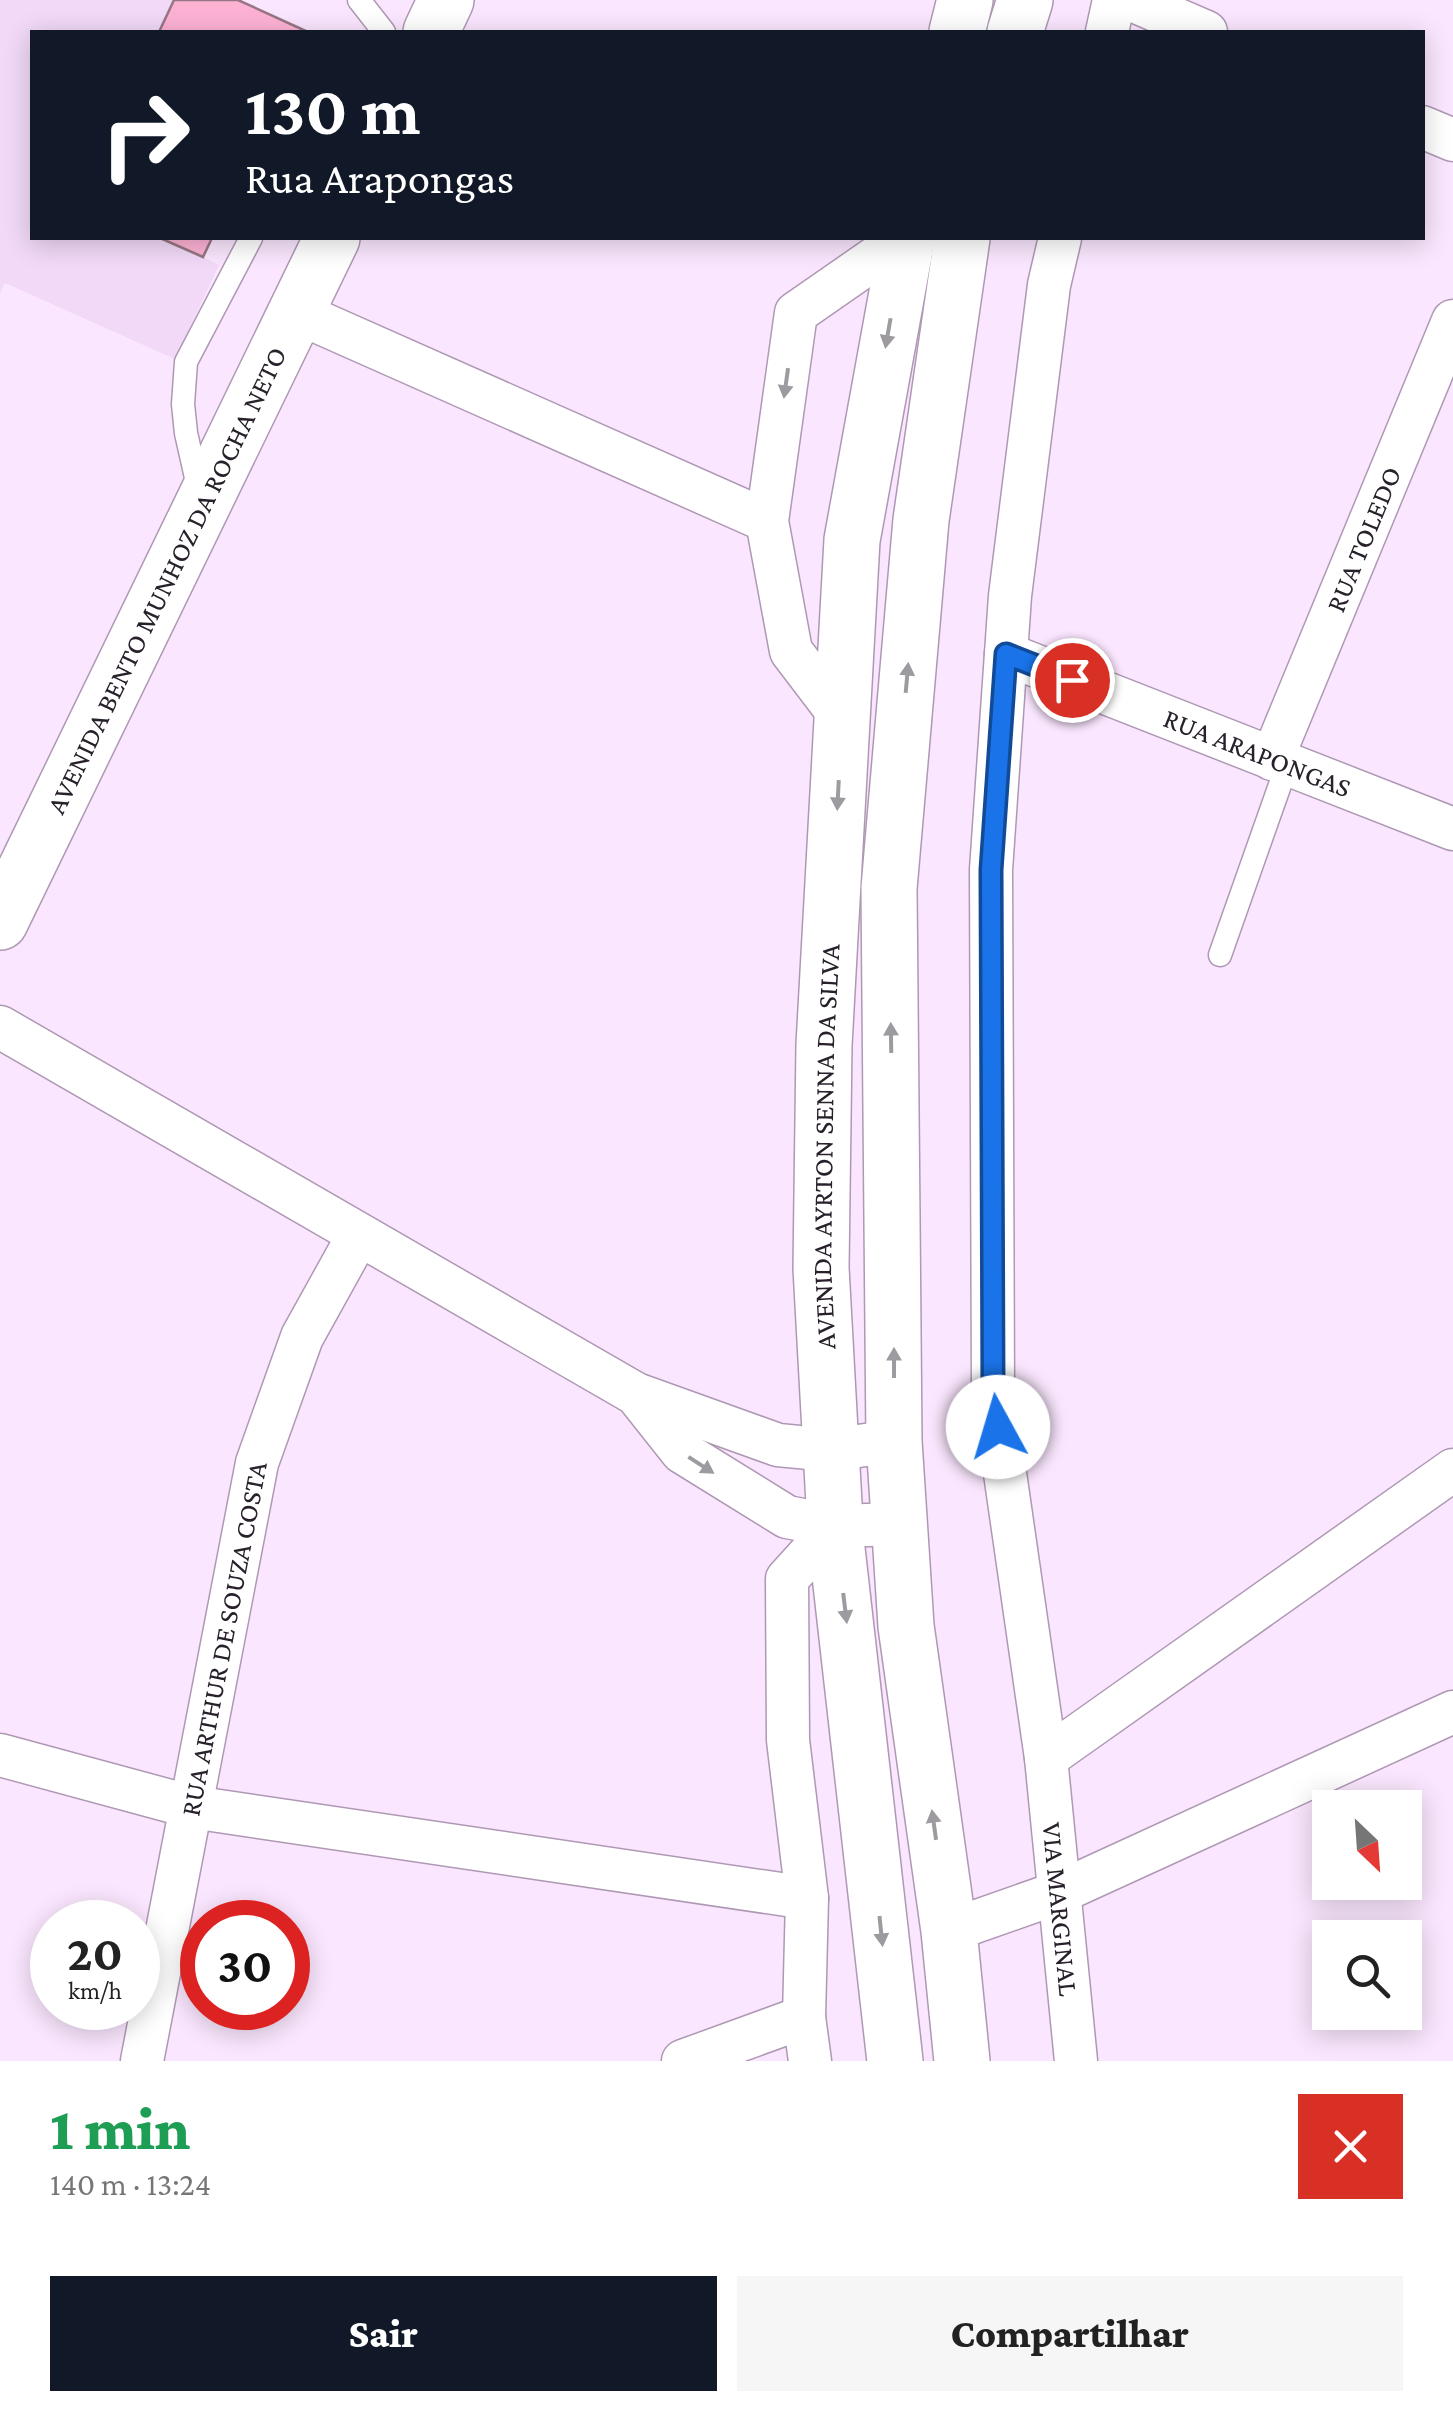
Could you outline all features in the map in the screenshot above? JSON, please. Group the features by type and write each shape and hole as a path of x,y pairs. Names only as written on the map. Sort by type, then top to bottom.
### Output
{"main road":[{"path":"432,30 446,0"},
{"path":"958,30 965,0"},
{"path":"1016,30 1025,0"},
{"name":"AVENIDA BENTO MUNHOZ DA ROCHA NETO","path":"0,922 331,240"},
{"name":"AVENIDA AYRTON SENNA DA SILVA","path":"896,2061 836,1526 820,1268 824,1045 852,540 905,240"},
{"name":"AVENIDA AYRTON SENNA DA SILVA","path":"962,240 921,520 888,888 894,1440 906,1626 949,1931 962,2061"}],"street":[{"path":"1107,30 1114,0"},
{"path":"1132,0 1201,30"},
{"path":"1425,128 1453,140"},
{"path":"842,718 791,650 767,521 796,313 902,240"},
{"name":"VIA MARGINAL","path":"1060,240 1049,286 1010,596 991,870 993,1390 1046,1758 1076,2061"},
{"path":"296,312 767,521"},
{"name":"RUA TOLEDO","path":"1280,762 1453,322"},
{"name":"RUA ARAPONGAS","path":"1006,654 1453,829"},
{"path":"0,1027 636,1394 778,1445 830,1450 894,1440"},
{"name":"RUA ARTHUR DE SOUZA COSTA","path":"142,2061 257,1463 302,1337 358,1236"},
{"path":"636,1394 682,1452 787,1517 836,1526 900,1524"},
{"path":"1046,1758 1453,1470"},
{"path":"810,2061 804,2018 807,1898 788,1740 787,1578 836,1526"},
{"path":"949,1931 1060,1892 1453,1712"},
{"path":"0,1755 192,1806 807,1898"},
{"path":"683,2061 804,2018"}],"lane":[{"path":"359,0 382,30"},
{"path":"202,506 186,432 186,362 250,240"},
{"path":"1220,956 1280,762"}],"shaded area":[{"path":"0,0 238,0 304,30 30,30 30,240 211,240 203,257 219,265 175,359 5,283 0,293"}],"building":[{"path":"174,0 238,0 304,30 160,30"},
{"path":"165,240 211,240 203,257"}],"route":[{"path":"998,1427 993,1390 991,870 1006,654 1072,680"}]}
